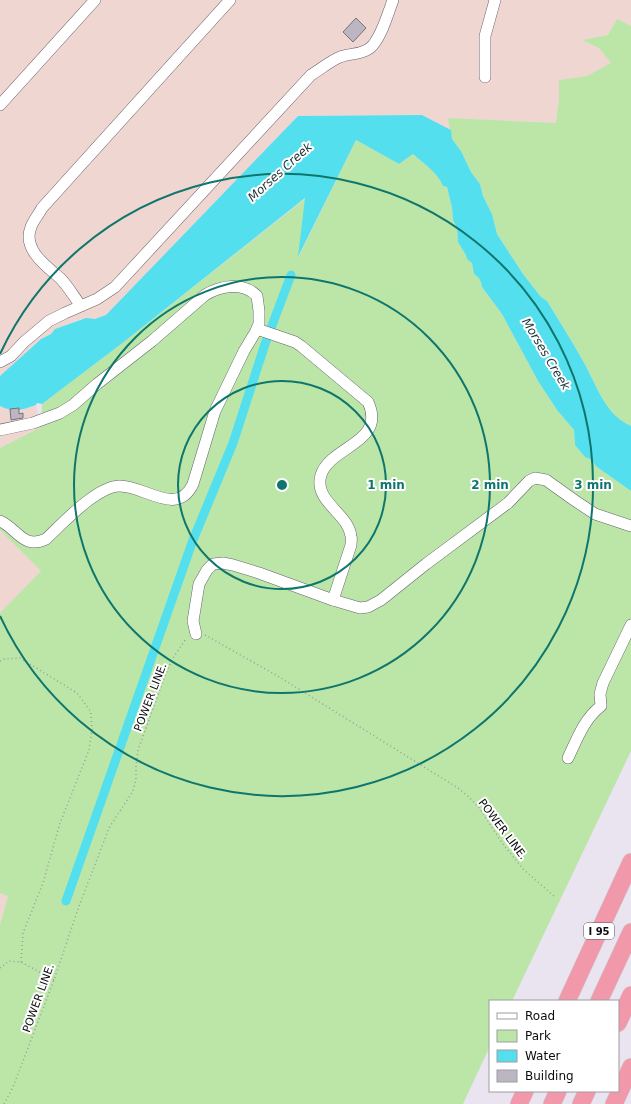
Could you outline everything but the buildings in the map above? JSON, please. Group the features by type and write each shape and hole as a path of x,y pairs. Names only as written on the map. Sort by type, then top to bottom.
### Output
{"highway":[{"name":"I 95","path":"567,1000 631,862"},
{"name":"I 95","path":"599,1000 631,932"},
{"path":"619,1021 631,995"},
{"path":"614,1104 631,1067"},
{"path":"519,1104 525,1092"},
{"path":"552,1104 558,1092"},
{"path":"581,1104 587,1092"}],"lane":[{"path":"0,105 95,0"},
{"path":"81,306 61,280 36,256 31,245 30,228 42,208 230,0"},
{"path":"0,362 11,356 24,342 49,321 97,299 114,287 311,75 332,60 342,56 363,53 371,47 380,33 393,0"},
{"path":"485,77 485,36 495,0"},
{"path":"0,430 33,424 60,413 73,405 211,291 230,286 248,289 253,291 257,296 257,329 244,350 217,406 193,484 188,493 172,500 161,498 129,487 113,487 97,494 46,539 37,542 22,538 9,526 0,521"},
{"path":"257,329 295,342 301,346 368,402 372,410 370,426 364,436 331,461 323,470 321,475 320,483 322,493 346,523 351,535 351,545 333,600"},
{"path":"196,634 193,621 199,584 207,570 213,564 222,563 240,567 333,600 360,608 368,608 508,503 535,478 546,480 595,514 631,526"},
{"path":"568,758 583,726 591,714 601,706 600,694 604,683 631,625"}],"path":[{"name":"POWER LINE.","path":"4,1104 13,1087 54,980 78,909 109,828 133,792 136,779 138,750 166,673 185,640 196,634 203,633 213,638 276,675 458,788 480,809 502,843 524,870 555,897"},
{"path":"0,661 4,659 20,658 77,693 91,712 92,730 89,750 60,823 43,883 22,933 21,962"},
{"path":"0,968 9,961 21,962 54,980"}],"shaded area":[{"path":"0,0 631,0 631,26 617,19 608,35 582,40 599,48 612,63 587,76 559,80 559,99 556,123 449,118 451,130 422,115 298,116 106,315 95,319 81,319 59,328 40,339 0,376"},
{"path":"36,405 41,427 0,448 0,406 11,411 21,410"},
{"path":"0,530 41,571 0,613"},
{"path":"0,893 8,896 0,925"}],"green space":[{"path":"617,19 631,26 631,426 614,414 602,398 579,354 547,301 541,297 523,274 497,234 492,214 483,196 480,184 471,172 461,151 452,139 448,118 556,123 559,99 559,80 587,76 611,63 599,48 582,40 608,35"},
{"path":"356,140 399,164 413,154 434,172 443,186 447,187 453,220 457,228 458,242 472,263 474,274 502,314 538,381 557,410 574,430 575,445 585,457 590,459 597,467 631,491 631,751 512,1000 489,1000 489,1048 463,1104 0,1104 0,925 8,896 0,893 0,613 41,571 0,530 0,448 41,427 42,404 125,341 306,198 299,256"}],"water":[{"name":"Morses Creek","path":"422,115 451,130 452,139 461,151 471,172 480,184 483,196 492,214 497,234 523,274 541,297 547,301 579,354 602,398 614,414 631,426 631,491 597,467 590,459 585,457 575,445 574,430 557,410 538,381 502,314 474,274 472,263 467,259 458,242 457,228 453,220 447,187 443,186 434,172 413,154 399,164 356,140 298,257 305,198 125,341 42,404 37,403 36,405 18,410 10,410 0,406 0,376 41,339 51,334 55,329 86,318 95,319 106,315 298,116"}],"waterway":[{"path":"66,901 193,540 233,443 265,344 291,275"}]}
